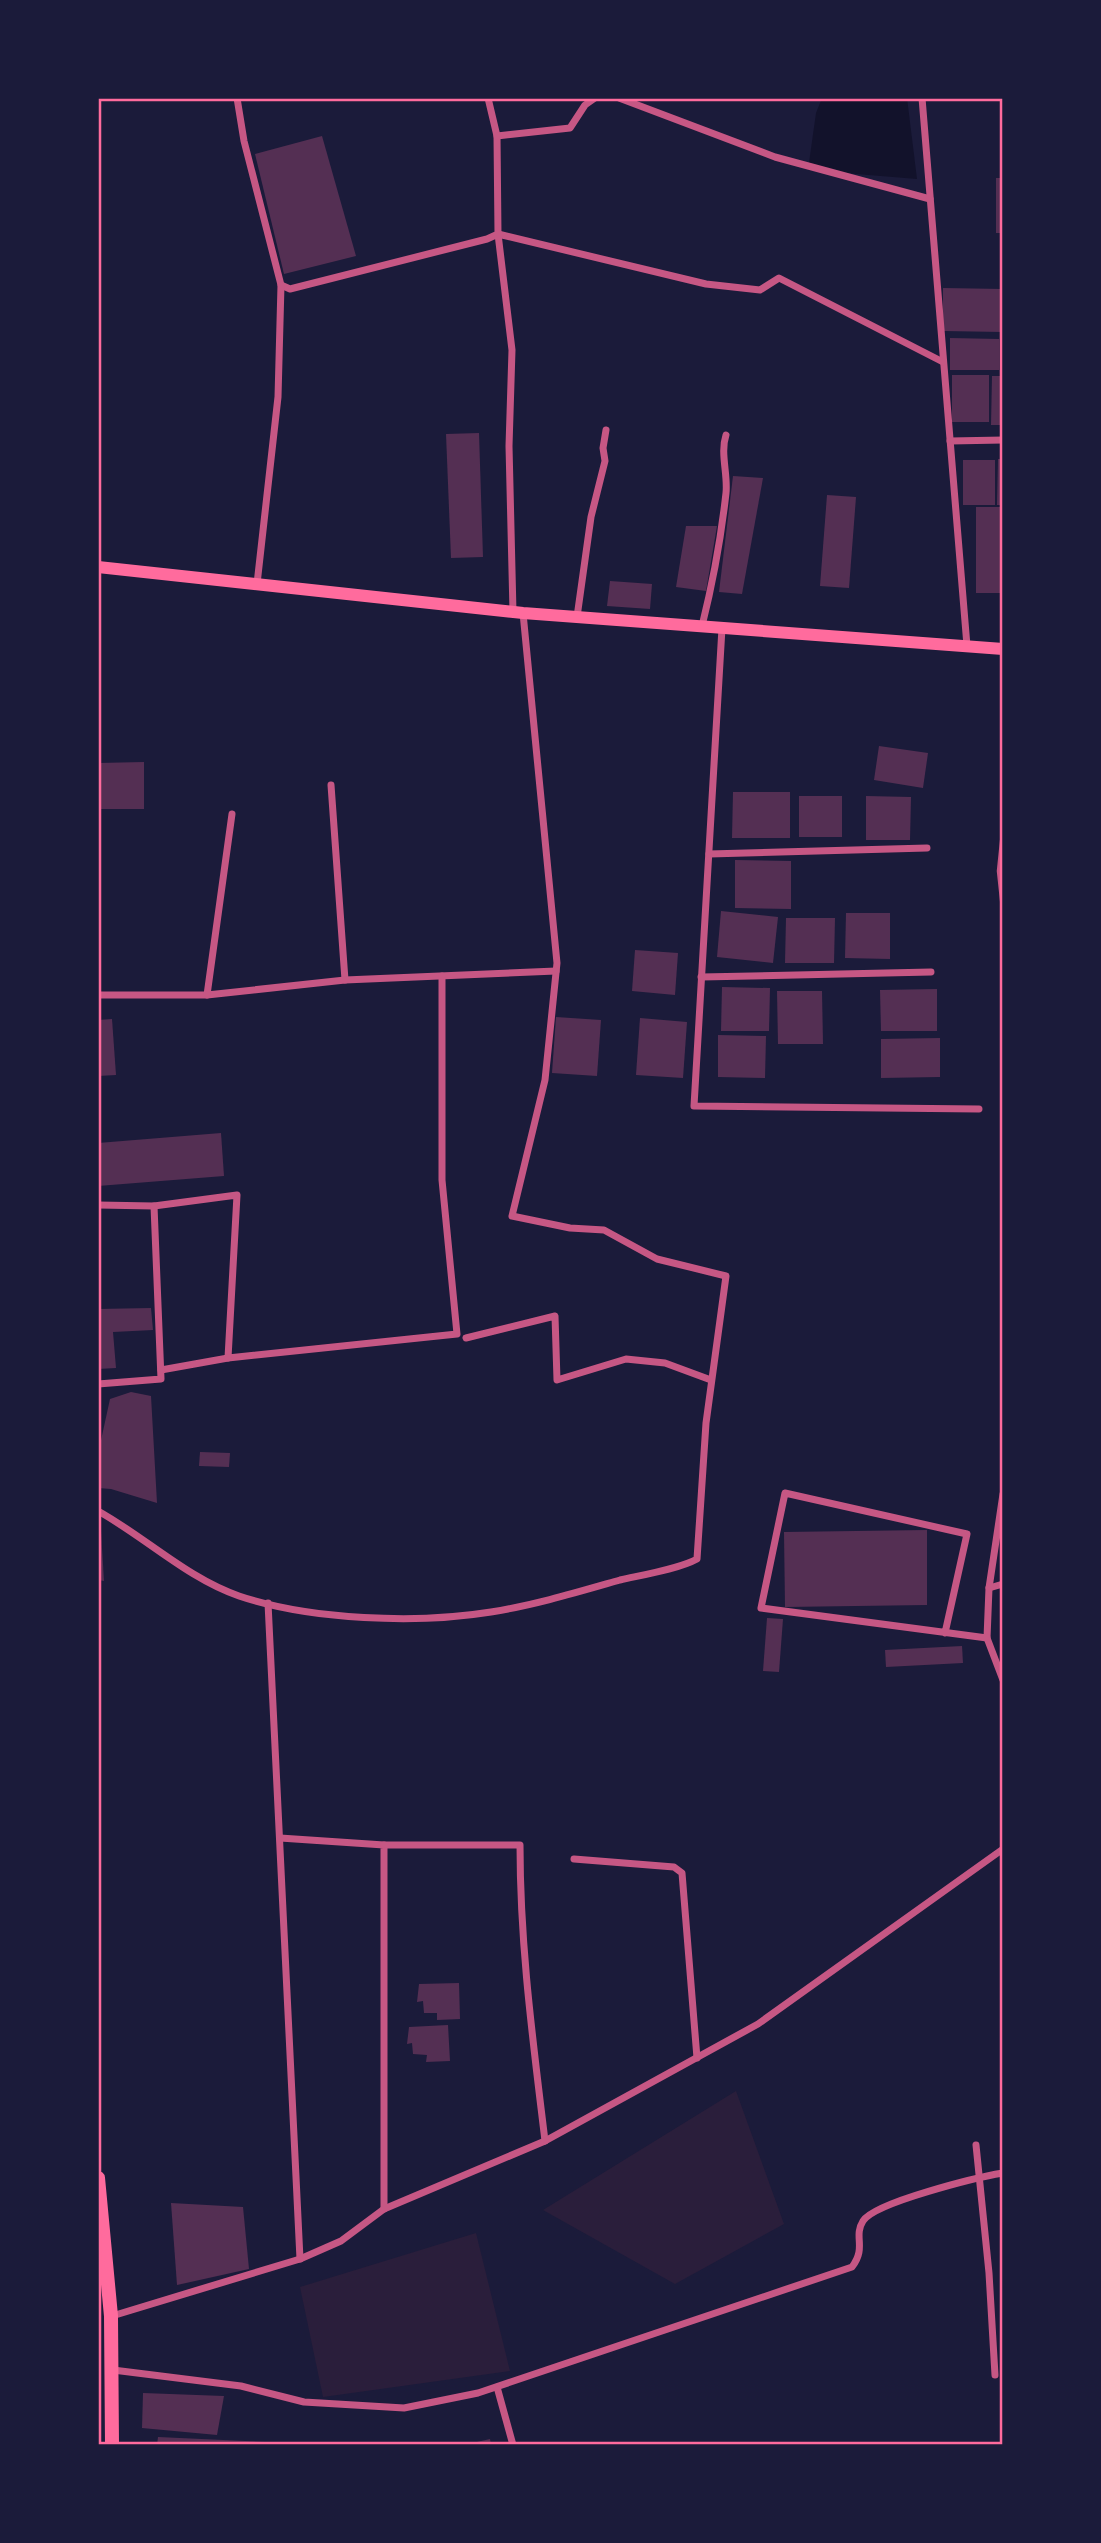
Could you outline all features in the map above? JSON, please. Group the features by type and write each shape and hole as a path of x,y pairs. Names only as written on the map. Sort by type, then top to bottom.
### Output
{"main road":[{"path":"98,567 518,612 1003,649"},
{"path":"98,2178 111,2316 112,2445"}],"street":[{"path":"237,98 244,141 281,285 278,397 257,584"},
{"path":"98,1511 201,1578 238,1595 325,1613 376,1618 489,1612 551,1599 697,1559 701,1473 711,1380 727,1279 725,1275 657,1259 604,1230 570,1228 512,1216 545,1080 556,971 555,933 518,612 509,446 512,350 498,233 497,136 488,98"},
{"path":"497,136 570,128 585,105 595,98"},
{"path":"619,98 775,157 930,199"},
{"path":"922,98 967,646"},
{"path":"281,285 290,289 487,239 498,233 706,284 760,290 779,278 943,362"},
{"path":"577,617 591,517 605,461 603,448 606,430"},
{"path":"702,626 713,582 726,490 723,442 726,435"},
{"path":"950,441 1003,439"},
{"path":"722,628 694,1106 979,1110"},
{"path":"331,785 345,980"},
{"path":"207,995 232,814"},
{"path":"709,854 927,848"},
{"path":"98,995 207,995 345,980 556,971"},
{"path":"701,977 931,972"},
{"path":"161,1370 228,1358 457,1334 442,1180 442,976"},
{"path":"98,1205 154,1206 237,1195 228,1358"},
{"path":"98,1384 161,1379 154,1206"},
{"path":"466,1338 555,1316 557,1380 626,1359 666,1363 711,1380"},
{"path":"945,1633 967,1534 785,1493 761,1608 945,1633 987,1638"},
{"path":"1003,1494 989,1588 987,1638 1003,1680"},
{"path":"989,1588 1003,1584"},
{"path":"268,1603 300,2259"},
{"path":"280,1838 384,1846 520,1845 520,1909 525,1973 545,2141"},
{"path":"384,1846 384,2209"},
{"path":"111,2316 300,2259 341,2241 384,2209 545,2141 758,2024 1003,1849"},
{"path":"574,1859 674,1867 682,1873 697,2058"},
{"path":"976,2145 989,2273 995,2375"},
{"path":"113,2370 241,2386 304,2402 363,2406 404,2408 478,2393 852,2267 861,2256 860,2231 864,2219 886,2206 978,2177 1003,2173"},
{"path":"497,2387 513,2445"}],"lane":[{"path":"1003,832 999,871 1003,909"}],"shaded area":[{"path":"822,98 907,98 917,179 808,170 816,113"},
{"path":"736,2091 784,2224 675,2284 543,2210"},
{"path":"476,2233 510,2371 323,2397 300,2287"}],"building":[{"path":"322,136 356,256 284,274 255,154"},
{"path":"996,178 1003,178 1003,233 996,233"},
{"path":"943,288 1003,289 1003,332 943,331"},
{"path":"950,338 999,339 999,370 950,370"},
{"path":"952,375 989,375 989,422 952,422"},
{"path":"992,376 1003,376 1003,425 991,425"},
{"path":"479,433 483,557 451,558 446,434"},
{"path":"998,459 1003,459 1003,505 997,505"},
{"path":"963,460 995,460 995,505 963,505"},
{"path":"733,476 763,478 742,594 719,592"},
{"path":"827,495 856,497 849,588 820,586"},
{"path":"976,507 1003,507 1003,593 976,593"},
{"path":"686,526 717,526 706,591 676,587"},
{"path":"610,581 652,584 650,609 607,606"},
{"path":"879,746 928,753 923,788 874,780"},
{"path":"144,762 144,809 98,809 98,763"},
{"path":"733,792 790,792 790,838 732,838"},
{"path":"799,796 842,796 842,837 799,837"},
{"path":"866,796 911,797 910,840 866,840"},
{"path":"735,860 791,861 791,909 735,908"},
{"path":"721,911 778,917 773,963 717,957"},
{"path":"846,913 890,913 890,959 845,958"},
{"path":"786,918 835,918 834,963 785,963"},
{"path":"635,950 678,953 675,995 632,991"},
{"path":"722,987 770,988 769,1031 721,1031"},
{"path":"937,989 937,1031 881,1031 880,990"},
{"path":"777,991 822,991 823,1044 778,1044"},
{"path":"556,1017 601,1020 597,1076 552,1073"},
{"path":"640,1018 687,1022 683,1078 636,1075"},
{"path":"112,1019 116,1075 98,1076 98,1020"},
{"path":"718,1035 766,1036 765,1078 718,1077"},
{"path":"940,1038 940,1077 881,1078 881,1039"},
{"path":"221,1133 224,1176 98,1186 98,1143"},
{"path":"151,1308 153,1330 113,1332 116,1368 98,1369 98,1309"},
{"path":"131,1392 151,1396 157,1503 111,1489 98,1488 98,1454 110,1399"},
{"path":"200,1452 230,1453 229,1467 199,1466"},
{"path":"927,1530 927,1605 785,1607 784,1532"},
{"path":"98,1531 101,1531 104,1581 98,1580"},
{"path":"767,1618 783,1619 779,1672 763,1671"},
{"path":"962,1646 963,1663 886,1667 885,1650"},
{"path":"459,1983 460,2019 437,2020 437,2013 424,2013 423,2001 417,2002 419,1984"},
{"path":"448,2025 450,2061 426,2062 427,2055 413,2054 412,2043 407,2044 409,2027"},
{"path":"171,2203 243,2207 249,2269 177,2285"},
{"path":"143,2393 224,2396 217,2435 142,2428"},
{"path":"158,2437 265,2442 265,2445 157,2445"},
{"path":"490,2439 491,2445 468,2445 468,2444"}]}
